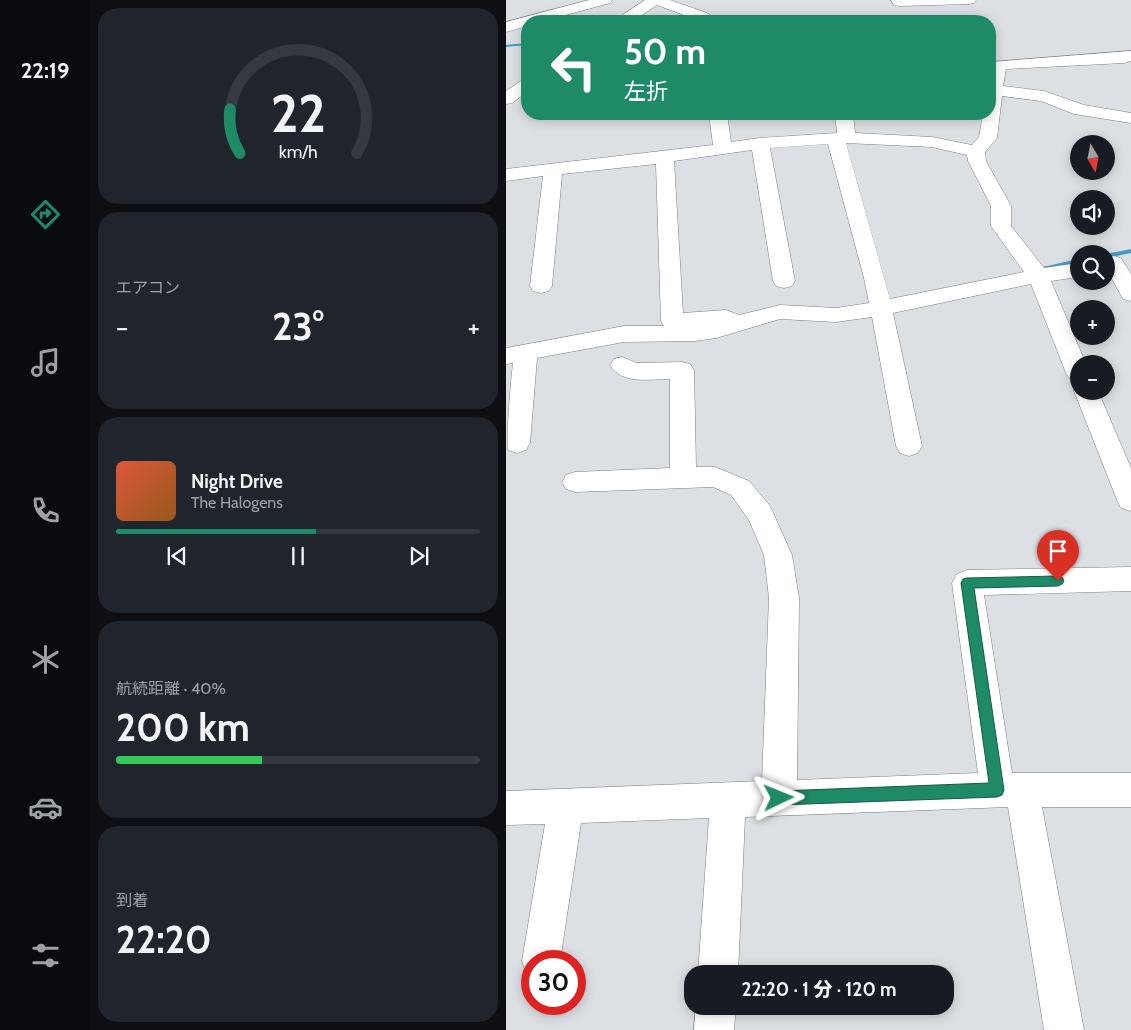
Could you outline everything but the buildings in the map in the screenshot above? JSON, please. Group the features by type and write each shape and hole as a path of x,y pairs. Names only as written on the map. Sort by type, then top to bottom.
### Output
{"street":[{"path":"550,15 605,0"},
{"path":"632,15 655,0 699,15"},
{"path":"898,0 899,2 968,0"},
{"path":"506,27 521,23"},
{"path":"996,73 998,65 1124,58 1131,56"},
{"path":"506,99 521,90"},
{"path":"996,90 1044,96 1080,110 1131,118"},
{"path":"719,120 723,149"},
{"path":"843,120 841,139 881,305 909,446"},
{"path":"990,120 988,138 976,151 977,161 1001,206 1002,226 1037,273 1071,355"},
{"path":"506,174 666,157 760,143 841,139 932,142 976,151"},
{"path":"760,143 784,282"},
{"path":"666,157 672,321 726,317 733,321"},
{"path":"540,286 553,169"},
{"path":"1117,262 1131,294"},
{"path":"517,443 516,354 573,344 581,340 624,334 695,333 716,330 733,321 780,312 836,315 1037,273 1070,271"},
{"path":"622,365 633,371 682,370 683,478"},
{"path":"1090,400 1126,476 1131,500"},
{"path":"574,482 716,477 740,488 760,514 778,555 784,598 779,798"},
{"path":"1064,1030 1010,790 967,583 1131,579"},
{"path":"506,808 1010,790 1131,790"},
{"path":"719,965 728,800"},
{"path":"543,950 566,806"},
{"path":"714,1030 715,1015"}],"waterway":[{"path":"506,46 521,45"},
{"path":"1115,254 1131,251"},
{"path":"1034,271 1070,263"}],"route":[{"path":"779,798 997,790 967,583 1058,581"}]}
